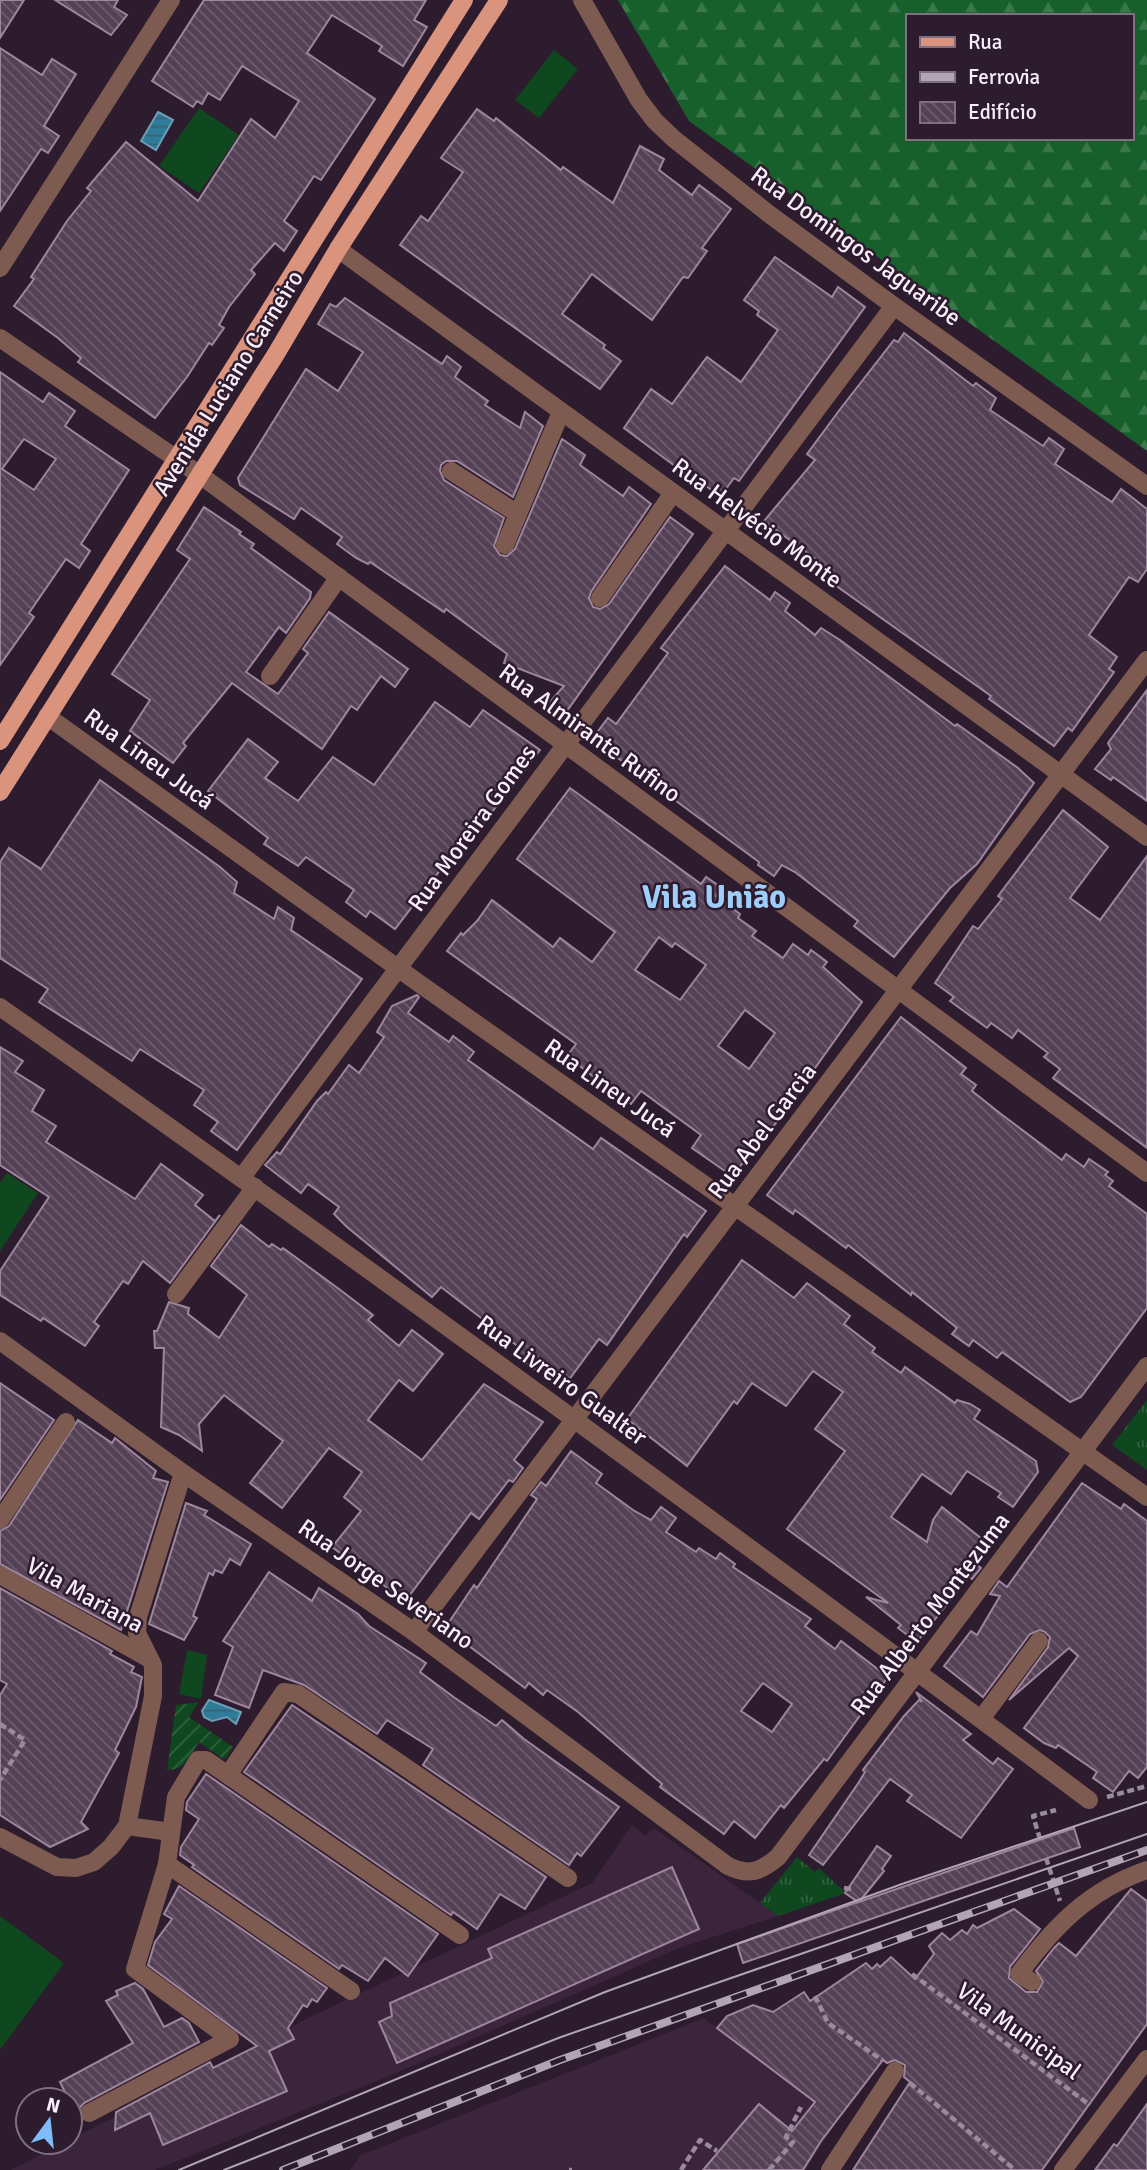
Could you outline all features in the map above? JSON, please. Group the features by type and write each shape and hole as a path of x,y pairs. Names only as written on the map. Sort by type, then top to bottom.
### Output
{"main road":[{"name":"Avenida Luciano Carneiro","path":"0,741 464,0"},
{"name":"Avenida Luciano Carneiro","path":"0,792 200,475 338,249 499,0"},
{"path":"397,106 421,121"}],"street":[{"path":"0,268 171,0"},
{"name":"Rua Domingos Jaguaribe","path":"582,0 625,79 654,121 759,206 894,306 1147,486"},
{"name":"Rua Helvécio Monte","path":"338,249 1147,836"},
{"name":"Rua Moreira Gomes","path":"176,1294 249,1182 399,969 894,306"},
{"name":"Rua Almirante Rufino","path":"0,338 177,458 1147,1173"},
{"path":"505,545 561,412"},
{"path":"452,471 518,514"},
{"path":"600,598 673,493"},
{"path":"270,676 339,577"},
{"name":"Rua Abel Garcia","path":"414,1632 1147,660"},
{"name":"Rua Lineu Jucá","path":"47,716 399,969 1147,1497"},
{"name":"Rua Livreiro Gualter","path":"0,1007 249,1182 919,1672 1089,1800"},
{"name":"Rua Jorge Severiano","path":"0,1341 183,1473 414,1632 728,1866 740,1872"},
{"name":"Rua Alberto Montezuma","path":"740,1872 762,1870 778,1857 1147,1366"},
{"path":"0,1520 66,1422"},
{"path":"0,1837 57,1867 76,1868 94,1862 111,1847 127,1826 153,1696 153,1665 146,1657 137,1633 138,1616 183,1473"},
{"name":"Vila Mariana","path":"0,1575 146,1657"},
{"path":"981,1719 1039,1641"},
{"path":"228,1775 284,1692 298,1694 568,1878"},
{"path":"89,2113 230,2039 135,1969 167,1864 176,1797 198,1760 206,1760 460,1935"},
{"path":"127,1826 170,1832"},
{"path":"167,1864 351,1990"},
{"path":"1032,1982 1019,1974 1049,1932 1071,1912 1127,1877 1147,1870"},
{"path":"1063,2170 1147,2059"},
{"path":"830,2170 895,2071"}],"path":[{"path":"0,1724 25,1740 0,1780"},
{"path":"1089,1800 1147,1786"},
{"path":"1040,1839 1033,1816 1056,1810"},
{"path":"1046,1858 1063,1908"},
{"path":"844,1888 851,1889"},
{"name":"Vila Municipal","path":"912,1974 1105,2116"},
{"path":"769,2170 793,2142 786,2137 802,2107"},
{"path":"785,2124 791,2126"},
{"path":"681,2170 700,2140 717,2151"}],"shaded area":[{"path":"632,1825 645,1836 654,1828 778,1916 679,1948 387,2077 155,2170 11,2170 38,2156 84,2156 84,2133 304,2020 592,1883"},
{"path":"704,2018 838,2120 805,2170 350,2170 361,2155"}],"green space":[{"path":"618,0 1147,0 1147,451 689,121"},
{"path":"554,50 578,69 539,118 515,100"},
{"path":"199,108 239,135 199,193 159,166"},
{"path":"7,1173 38,1193 0,1251 0,1183"},
{"path":"1147,1400 1147,1470 1112,1445"},
{"path":"187,1650 207,1655 201,1699 179,1694"},
{"path":"199,1702 189,1717 233,1747 226,1758 222,1758 199,1742 183,1765 167,1770 176,1705"},
{"path":"797,1857 815,1872 819,1868 846,1893 778,1916 760,1903"},
{"path":"0,1916 64,1963 0,2050"}],"water":[{"path":"158,112 173,120 156,150 141,141"},
{"path":"209,1700 241,1712 236,1724 227,1717 212,1721 204,1717 202,1711"}],"building":[{"path":"0,0 24,0 0,38"},
{"path":"55,0 118,0 114,7 127,15 111,35"},
{"path":"204,0 426,0 414,20 427,27 403,66 379,51 382,46 332,15 307,53 375,99 321,180 314,176 284,221 297,231 284,251 275,243 251,270 255,274 229,307 219,325 224,328 212,345 209,343 155,418 78,362 81,358 14,306 34,279 31,277 67,221 91,191 87,188 126,142 198,201 251,119 275,138 299,101 242,66 220,100 208,93 202,104 197,101 193,107 152,81"},
{"path":"0,48 42,75 52,59 76,74 44,126 59,136 48,153 41,149 0,211"},
{"path":"477,109 494,121 496,118 561,170 563,167 613,203 640,146 664,159 659,170 692,195 699,185 731,209 702,248 707,251 688,278 683,277 652,320 592,274 562,314 605,345 603,348 621,361 600,389 400,245 421,216 428,221 463,172 441,158"},
{"path":"775,257 832,297 838,287 865,307 739,481 734,478 720,497 624,428 651,389 672,404 707,357 741,382 778,330 757,315 759,311 744,300"},
{"path":"345,298 442,364 447,356 461,367 455,377 488,401 485,405 520,428 525,412 543,426 513,497 457,461 446,461 441,465 440,471 444,480 504,518 494,546 500,555 507,556 515,549 562,439 585,455 580,465 623,496 629,487 651,504 591,592 589,598 593,607 600,609 609,604 670,517 693,534 564,715 548,704 564,686 504,663 507,654 446,609 444,612 370,562 368,564 356,558 337,544 342,537 301,508 294,519 240,485 238,478 306,369 338,391 363,352 318,324 330,304 336,307"},
{"path":"904,333 973,386 976,383 996,398 990,410 1043,446 1049,438 1064,449 1055,464 1112,502 1121,489 1147,509 1147,569 1138,582 1129,577 1089,635 1117,657 1109,669 1114,672 1072,731 1068,728 1054,746 989,699 991,696 828,580 832,575 825,566 764,521 815,460 807,454 841,408 894,340 898,342"},
{"path":"0,372 43,402 49,393 75,411 65,426 129,470 81,544 90,551 79,568 66,559 29,613 34,617 0,665","holes":["24,439 56,459 34,490 2,469"]},
{"path":"204,507 241,532 239,534 254,544 251,548 311,592 310,598 286,633 279,627 246,672 278,694 308,653 303,649 329,612 408,669 395,687 381,676 357,710 351,706 322,749 232,683 183,743 186,746 173,763 130,731 150,700 112,674 190,559 177,550"},
{"path":"725,566 770,600 775,592 790,603 785,611 815,635 821,628 840,640 955,726 957,724 1018,768 1034,783 977,864 950,888 894,957 854,926 858,921 795,872 782,865 774,876 758,865 759,862 592,739 608,718 616,724 668,653 661,648"},
{"path":"1147,690 1147,801 1113,777 1111,780 1095,769 1111,749 1108,743"},
{"path":"435,702 470,727 483,710 540,750 478,830 474,826 395,929 370,911 366,917 346,902 354,890 306,857 298,866 264,844 268,838 208,791 248,739 278,762 265,778 298,801 333,757 374,785"},
{"path":"100,780 220,867 237,882 234,893 274,919 278,907 294,918 291,930 362,979 237,1150 211,1131 218,1122 194,1105 204,1090 140,1049 132,1061 39,1002 48,989 0,958 0,862 9,848 41,869"},
{"path":"570,788 701,884 706,877 722,888 716,896 740,914 738,918 756,931 752,936 783,958 793,944 808,955 811,950 827,962 823,967 862,1002 776,1123 732,1176 692,1148 701,1135 641,1091 631,1104 600,1082 567,1056 576,1044 447,951 461,933 463,935 477,921 492,900 553,947 560,938 592,962 615,932 517,859","holes":["659,937 672,947 675,943 706,965 680,1000 635,970","745,1010 775,1033 749,1069 718,1046"]},
{"path":"1063,810 1108,847 1070,898 1100,920 1147,856 1147,1148 1053,1078 1060,1069 1044,1057 1048,1053 1018,1030 1012,1038 991,1023 987,1028 950,1001 954,997 935,983 973,926 978,929 1002,899 998,896"},
{"path":"417,995 419,997 408,1013 449,1042 453,1036 469,1048 474,1052 468,1060 593,1149 601,1138 706,1211 687,1237 684,1234 607,1345 599,1339 568,1381 550,1367 548,1371 538,1364 535,1369 515,1355 520,1348 441,1287 432,1297 347,1227 334,1214 339,1207 308,1184 301,1193 265,1165 277,1152 280,1154 317,1101 326,1092 328,1094 349,1065 359,1073 384,1037 377,1032 392,1006"},
{"path":"901,1017 966,1068 961,1074 976,1085 972,1091 1062,1160 1066,1154 1084,1167 1089,1159 1108,1172 1105,1175 1113,1181 1109,1186 1147,1214 1147,1308 1081,1397 1070,1402 1002,1352 997,1358 973,1340 969,1346 952,1334 957,1328 912,1292 911,1295 848,1245 846,1248 795,1210 793,1214 767,1195"},
{"path":"0,1047 23,1061 15,1072 44,1090 32,1111 56,1126 46,1142 135,1199 161,1164 203,1195 195,1205 215,1221 220,1215 170,1283 143,1261 128,1284 123,1281 94,1322 99,1326 85,1346 43,1318 41,1321 0,1295 0,1271 49,1197 0,1165"},
{"path":"241,1225 269,1247 272,1244 281,1250 283,1248 343,1292 373,1315 368,1320 399,1346 412,1330 443,1354 413,1391 399,1380 368,1420 422,1460 484,1384 543,1422 514,1460 523,1468 513,1482 509,1480 479,1519 471,1513 409,1596 401,1598 332,1547 361,1511 344,1497 362,1472 329,1448 282,1508 250,1483 283,1441 224,1395 199,1424 202,1451 179,1435 161,1427 164,1348 155,1348 154,1331 157,1331 169,1302 189,1308 188,1314 219,1338 247,1295 211,1266"},
{"path":"742,1260 794,1298 807,1283 850,1316 844,1324 875,1348 872,1352 901,1373 905,1367 955,1403 957,1400 980,1410 974,1419 1036,1461 1038,1472 1013,1507 998,1497 1001,1493 967,1471 951,1494 922,1474 891,1517 927,1542 933,1520 942,1507 987,1543 975,1563 981,1568 972,1579 969,1576 917,1642 898,1628 901,1625 866,1597 888,1603 787,1529 845,1451 815,1429 843,1392 813,1371 786,1406 752,1383 737,1404 734,1401 687,1466 627,1419"},
{"path":"0,1383 54,1420 0,1500"},
{"path":"78,1420 112,1443 115,1438 156,1471 153,1478 168,1482 121,1630 0,1564 0,1531 9,1526"},
{"path":"571,1451 602,1474 596,1483 633,1510 651,1520 661,1507 676,1518 666,1532 696,1552 699,1548 716,1559 720,1553 735,1564 733,1567 811,1619 805,1626 835,1649 841,1641 888,1677 827,1761 824,1759 784,1808 781,1805 755,1838 734,1821 724,1834 660,1787 662,1784 578,1712 547,1690 543,1695 529,1683 525,1688 445,1628 474,1585 477,1588 537,1499 531,1495 541,1482 546,1486","holes":["763,1683 792,1704 772,1732 741,1711"]},
{"path":"1082,1483 1121,1509 1124,1504 1147,1521 1147,1767 1138,1778 1129,1771 1113,1792 1093,1778 1097,1772 1058,1745 1056,1748 1044,1743 1024,1728 1078,1656 1069,1648 1009,1700 1048,1647 1050,1637 1045,1632 1040,1630 1030,1634 983,1697 944,1666 971,1631 977,1635 1000,1596 990,1594 999,1581 1007,1587"},
{"path":"186,1503 207,1511 204,1515 251,1544 240,1565 230,1559 222,1573 215,1570 213,1575 209,1573 193,1616 197,1618 184,1640 149,1624"},
{"path":"269,1572 312,1601 319,1588 358,1614 369,1626 426,1663 420,1672 455,1698 496,1726 502,1720 524,1739 619,1807 581,1856 577,1853 569,1865 423,1765 433,1749 387,1720 377,1734 304,1685 263,1670 249,1708 215,1695 233,1647 223,1641"},
{"path":"0,1588 112,1651 110,1654 134,1667 131,1672 142,1677 136,1707 115,1750 119,1753 81,1822 88,1829 50,1847 0,1815 0,1695 7,1684 0,1680"},
{"path":"916,1692 971,1734 963,1740 993,1764 998,1758 1013,1769 961,1838 907,1801 912,1795 890,1779 823,1865 809,1855 859,1782 865,1772 863,1770 904,1716 919,1700 922,1702"},
{"path":"292,1705 546,1877 525,1909 500,1894 477,1929 453,1912 451,1915 244,1772"},
{"path":"206,1774 438,1934 408,1976 385,1958 368,1981 342,1965 339,1969 192,1867 194,1865 180,1855 181,1847 199,1819 186,1810 187,1802"},
{"path":"1074,1828 1080,1847 743,1963 737,1944 858,1902 845,1893 877,1846 891,1856 882,1869 884,1871 859,1902"},
{"path":"672,1867 699,1929 397,2063 379,2022 392,2016 390,2003 492,1958 488,1949"},
{"path":"179,1886 327,1988 317,2002 312,1999 307,2007 303,2005 288,2028 294,2039 269,2051 287,2091 163,2145 150,2113 115,2130 116,2112 210,2062 213,2068 257,2046 148,1965 155,1942 172,1919 164,1914"},
{"path":"1131,1889 1147,1901 1147,2024 1042,2170 853,2170 910,2082 904,2077 905,2065 895,2060 887,2063 883,2060 821,2141 803,2170 703,2170 759,2104 792,2131 815,2102 717,2028 727,2016 753,2005 773,2012 804,1992 810,2001 866,1963 872,1969 877,1964 880,1967 891,1957 915,1979 934,1954 929,1946 942,1933 950,1940 962,1930 967,1934 973,1925 977,1928 1014,1909 1040,1929 1010,1967 1009,1978 1026,1992 1037,1992 1043,1982 1036,1971 1054,1948 1059,1943 1076,1956"},
{"path":"135,1983 143,1989 164,2027 182,2018 189,2023 199,2042 84,2103 84,2086 62,2086 60,2082 133,2043 106,2001 118,1995 116,1991"},
{"path":"1147,2104 1147,2170 1095,2170 1114,2144 1117,2146"}],"tram line":[{"path":"179,2170 605,1992 902,1884 1147,1802"},
{"path":"224,2170 561,2037 1147,1834"}],"railway":[{"path":"283,2170 560,2060 1147,1850"}],"district":[{"name":"Vila União","path":"714,897"}]}
